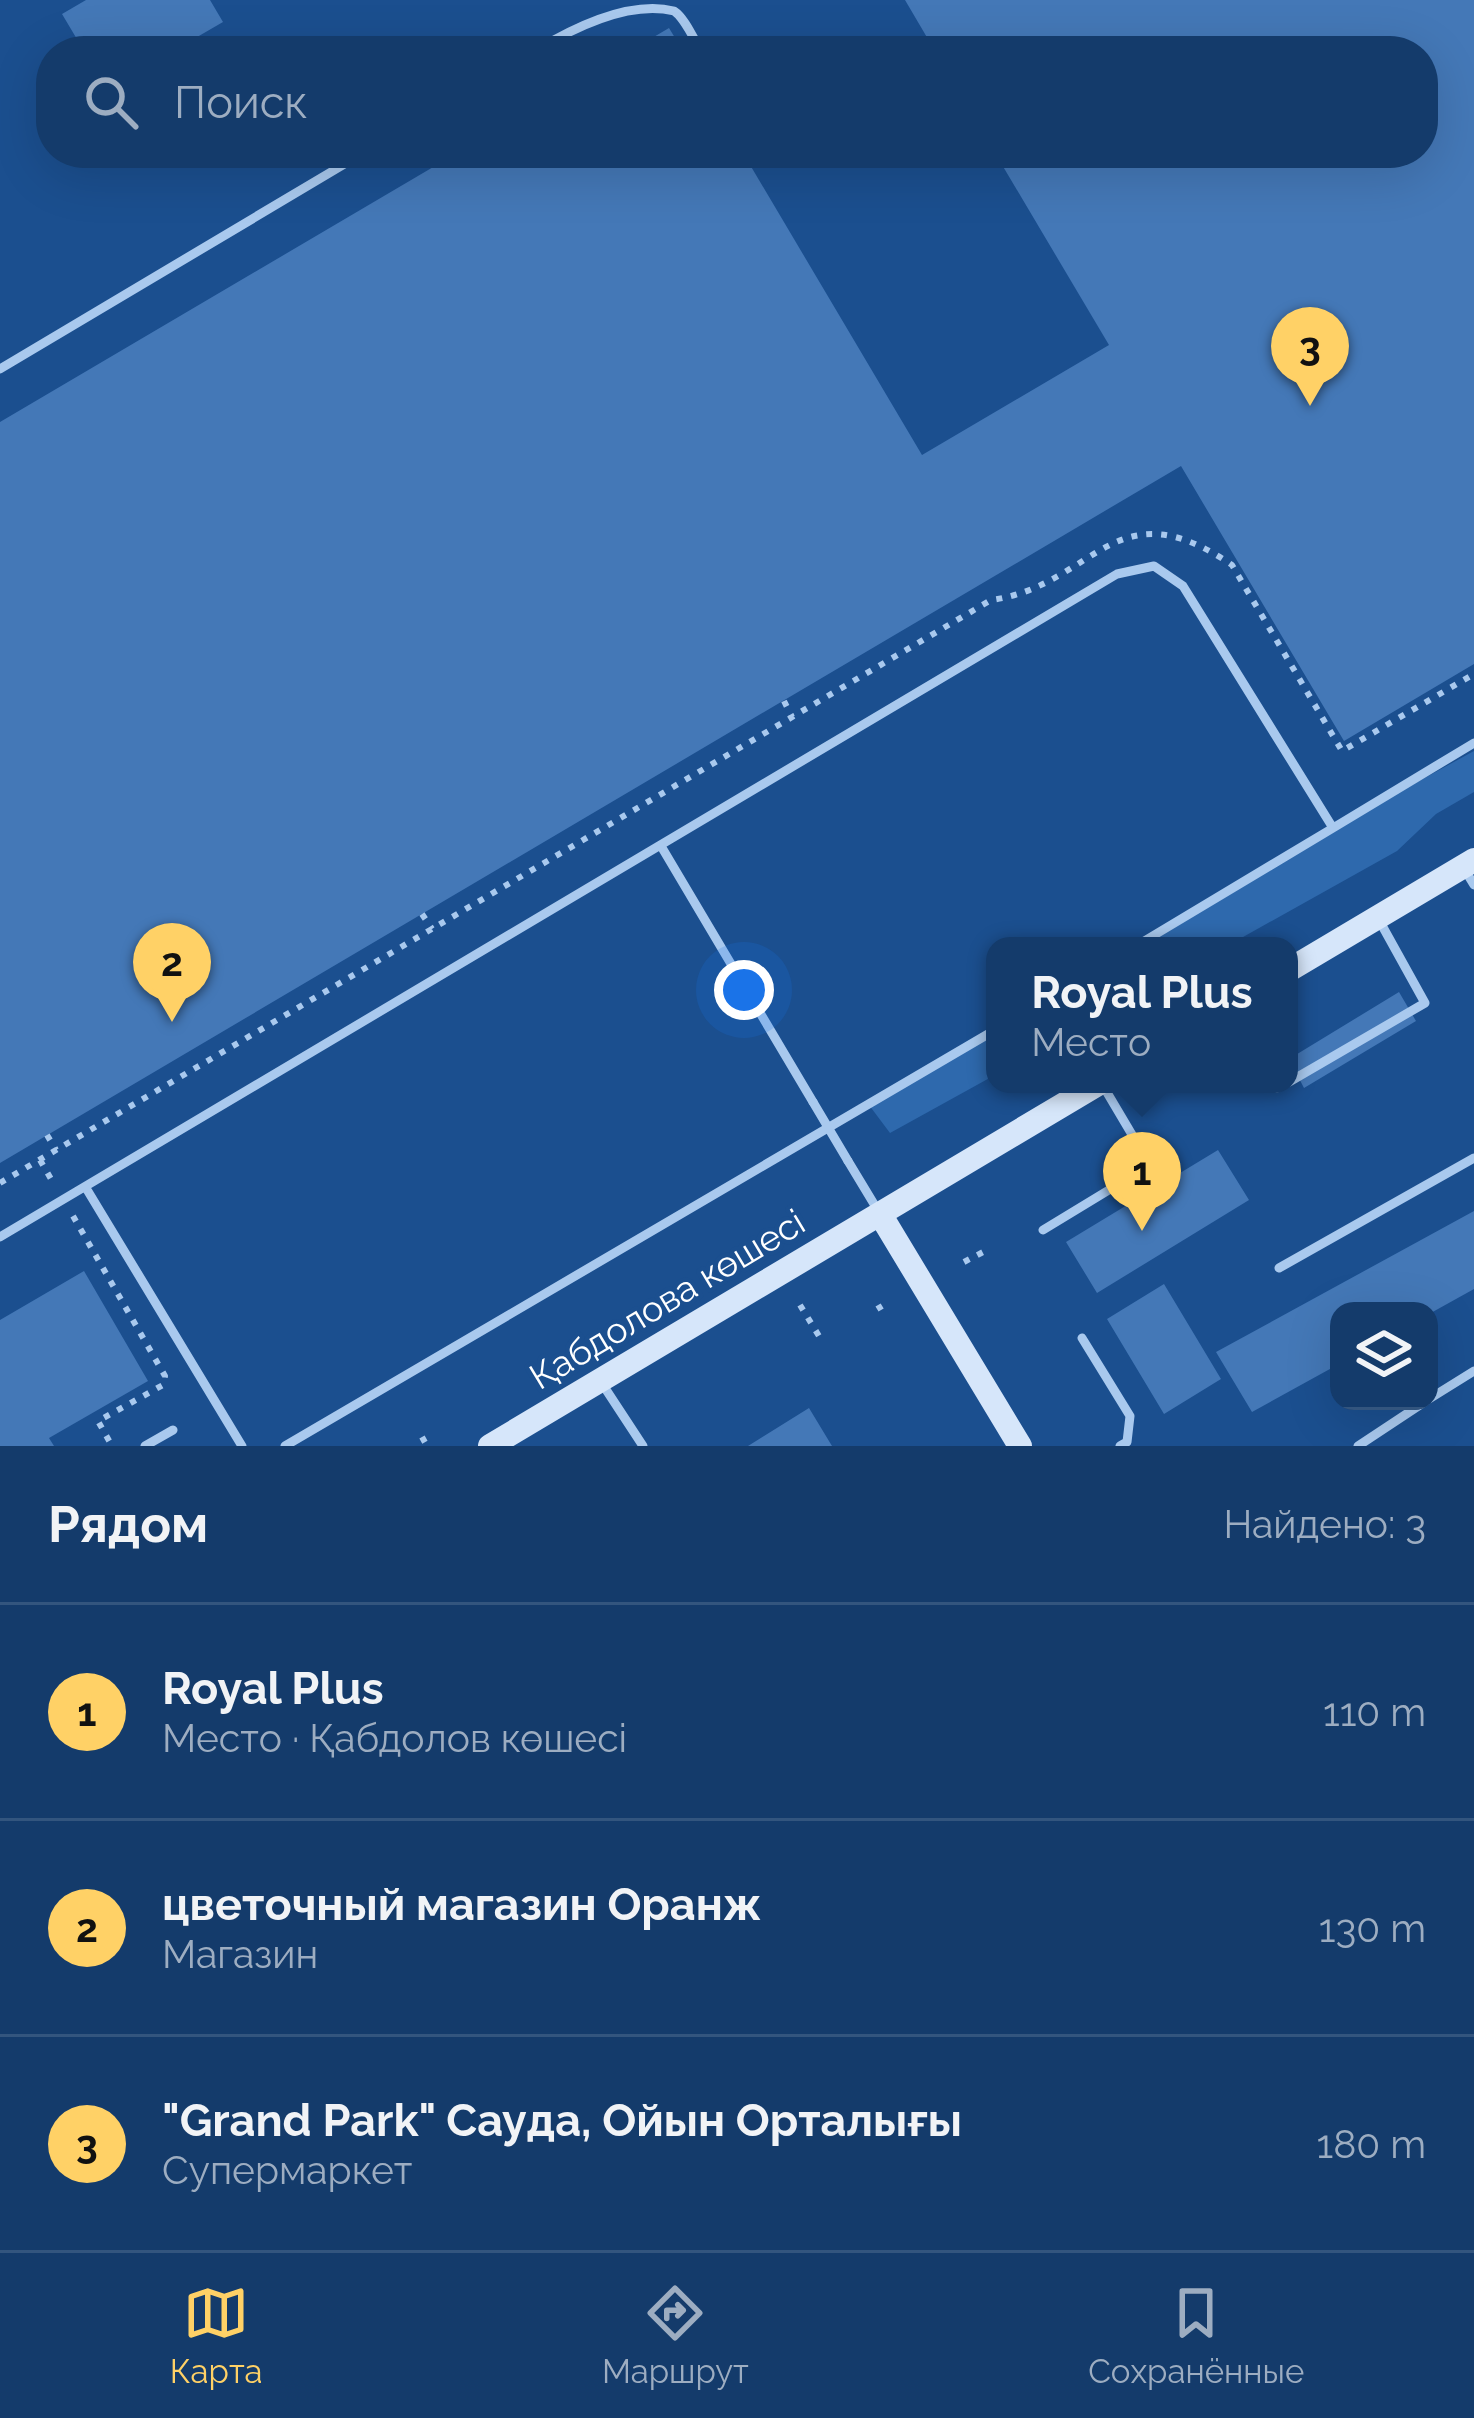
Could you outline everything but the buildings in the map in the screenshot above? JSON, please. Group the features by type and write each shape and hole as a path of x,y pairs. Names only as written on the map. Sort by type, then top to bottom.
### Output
{"street":[{"path":"1298,965 1470,871"},
{"name":"Қабдолова көшесі","path":"490,1446 1085,1093"},
{"path":"880,1214 1020,1446"}],"lane":[{"path":"600,12 608,0"},
{"path":"560,36 600,12 641,0 677,12 691,36"},
{"path":"0,370 339,168"},
{"path":"0,1237 1117,574 1154,566 1183,586 1333,828"},
{"path":"1151,937 1474,743"},
{"path":"661,846 880,1214"},
{"path":"1298,1077 1425,1004 1378,917"},
{"path":"285,1446 986,1035"},
{"path":"1043,1229 1150,1165 1106,1093"},
{"path":"1279,1268 1474,1158"},
{"path":"86,1188 242,1446"},
{"path":"1082,1338 1130,1416 1127,1442 1120,1446"},
{"path":"1438,1394 1474,1371"},
{"path":"600,1380 643,1446"},
{"path":"1358,1446 1413,1410"},
{"path":"145,1446 173,1430"}],"path":[{"path":"784,700 792,717"},
{"path":"422,914 432,929"},
{"path":"47,1135 56,1150"},
{"path":"40,1160 165,1376 163,1385 98,1421 112,1446"},
{"path":"964,1262 985,1251"},
{"path":"877,1309 889,1302"},
{"path":"800,1305 820,1336"},
{"path":"422,1436 427,1446"}],"shaded area":[{"path":"1474,751 1474,792 1436,814 1397,851 1243,937 1151,937 1333,828"},
{"path":"986,1035 986,1080 890,1133 869,1105"}],"place":[{"name":"\"Grand Park\" Сауда, Ойын Орталығы","path":"1310,406"},
{"name":"цветочный магазин Оранж","path":"172,1022"},
{"name":"Royal Plus","path":"1142,1231"}]}
